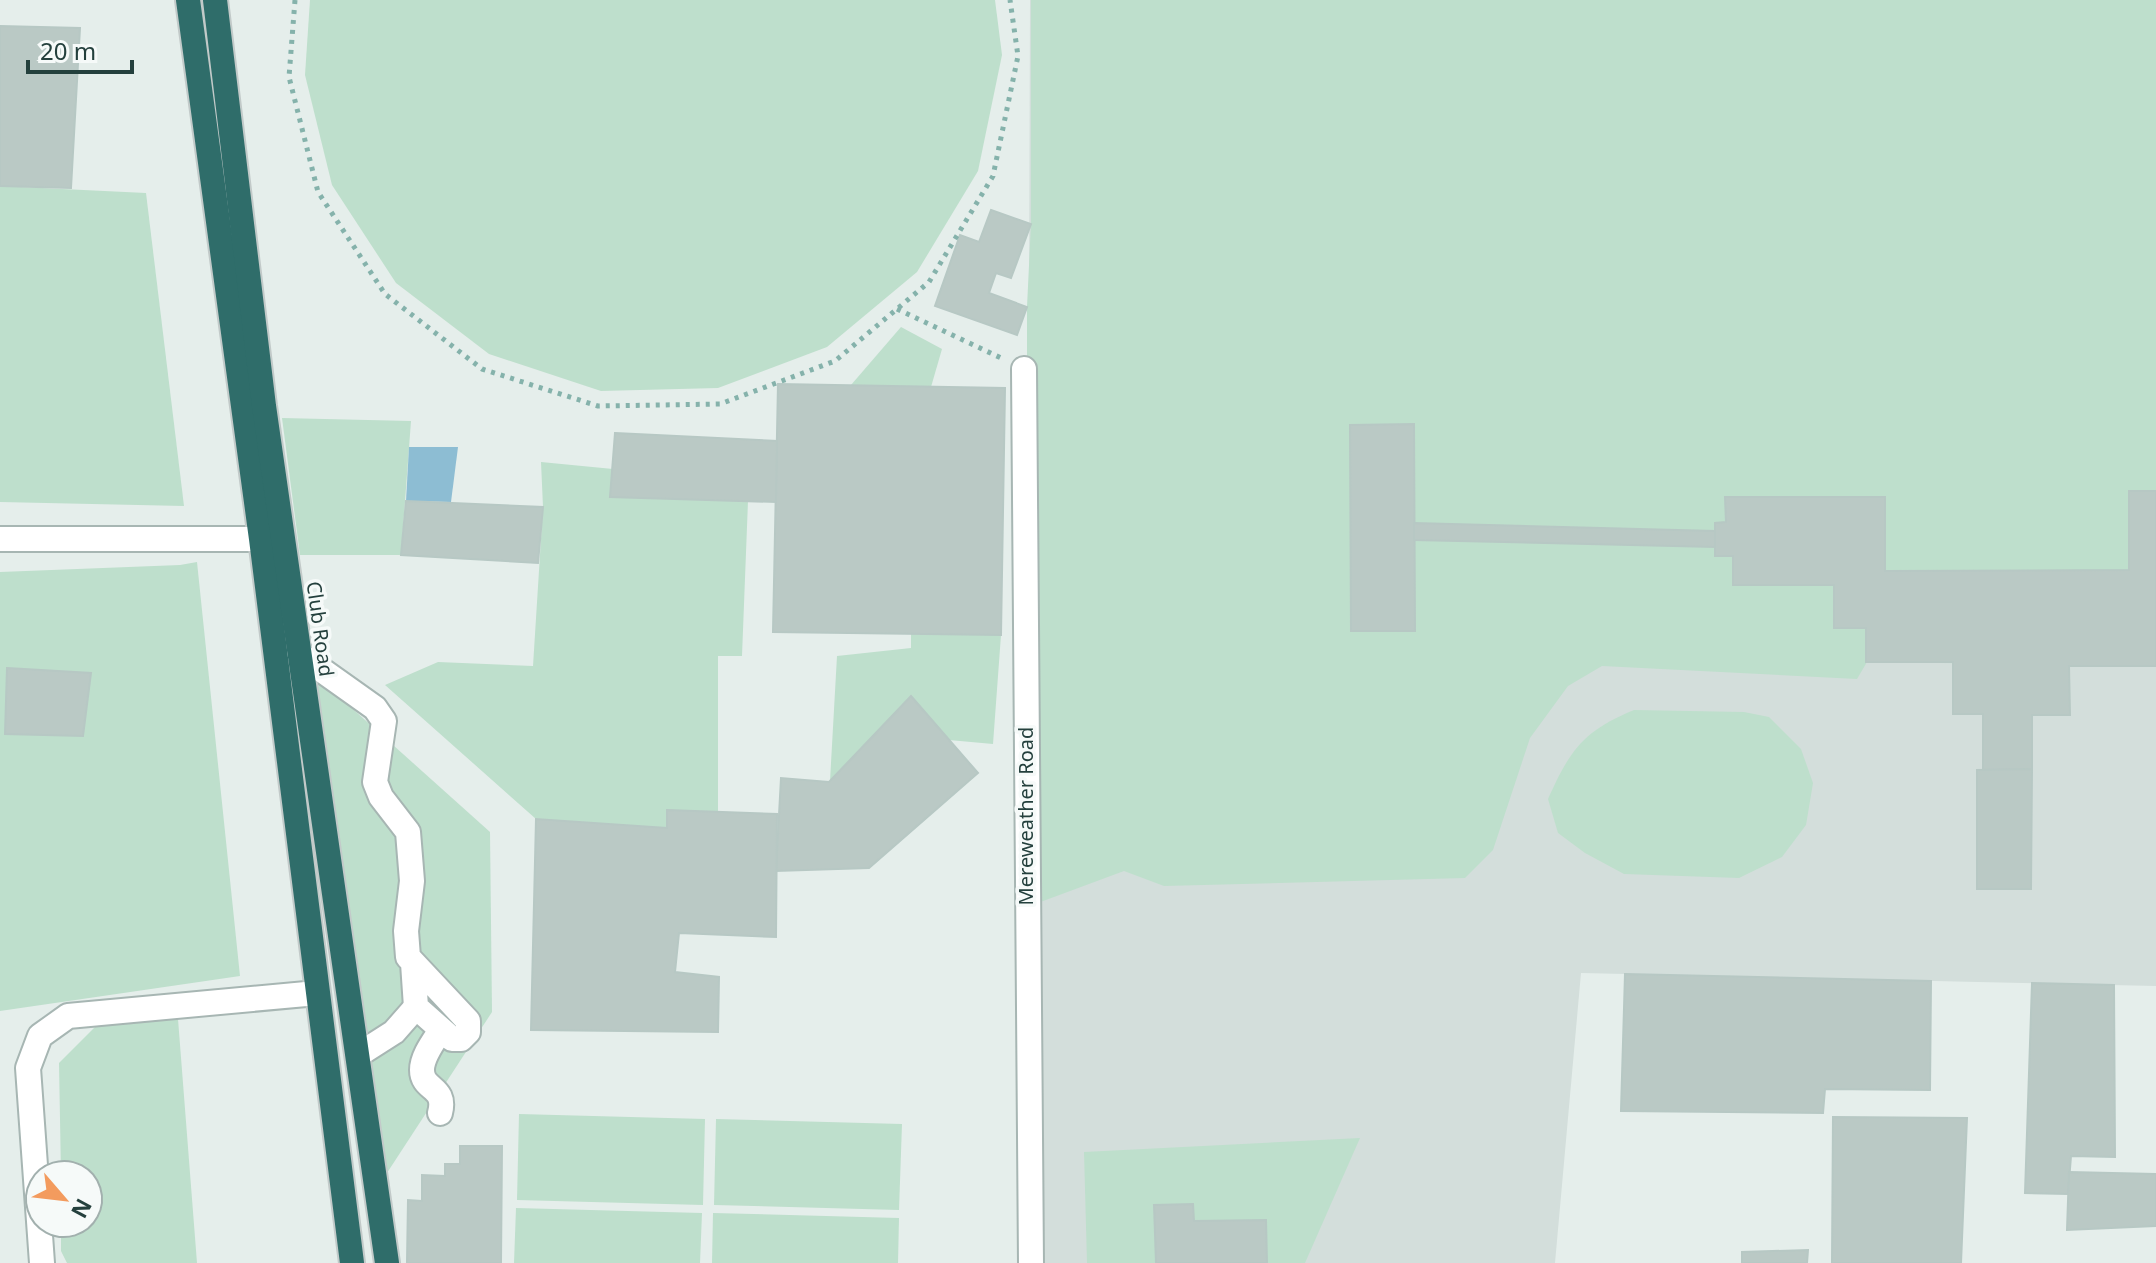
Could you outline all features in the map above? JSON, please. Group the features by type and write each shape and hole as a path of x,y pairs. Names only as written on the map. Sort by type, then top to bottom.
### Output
{"highway":[{"path":"188,0 261,539 352,1263"},
{"name":"Club Road","path":"215,0 264,406 387,1263"}],"street":[{"name":"Mereweather Road","path":"1024,369 1031,1263"},
{"path":"0,539 261,539"},
{"path":"299,654 375,708 384,721 375,782 381,797 408,832 412,881 406,931 408,957 468,1021 468,1032 461,1039 452,1039 416,1007 413,963"},
{"path":"42,1263 28,1068 40,1036 68,1016 317,993"},
{"path":"358,1055 394,1032 416,1007"},
{"path":"440,1113 441,1098 421,1072 441,1030"}],"path":[{"path":"295,0 289,77 318,192 385,294 482,369 598,406 720,404 835,361 929,282 993,176 1018,56 1010,0"},
{"path":"897,309 1024,369"}],"shaded area":[{"path":"1030,0 2156,0 2156,986 1581,973 1555,1263 1026,1263"}],"green space":[{"path":"310,0 995,0 1002,55 978,171 917,272 827,347 718,388 601,391 489,354 396,283 332,185 305,75"},
{"path":"1031,0 2156,0 2156,666 1867,662 1857,679 1602,666 1568,686 1530,738 1493,850 1465,878 1164,886 1124,871 1027,907 1027,307 1031,224"},
{"path":"0,186 146,193 184,506 0,502"},
{"path":"901,327 942,349 931,387 851,385"},
{"path":"282,418 411,421 401,555 300,555"},
{"path":"541,462 613,469 611,497 748,501 742,656 718,656 718,812 667,810 667,828 536,819 385,685 438,662 533,666 543,507"},
{"path":"197,562 240,976 0,1011 0,572"},
{"path":"911,634 1001,635 993,744 949,740 911,697 830,781 837,656 911,648"},
{"path":"316,676 490,832 492,1012 385,1176"},
{"path":"1634,710 1744,712 1769,717 1801,749 1813,783 1806,825 1782,857 1739,878 1624,874 1585,853 1558,833 1548,799 1571,755 1590,734"},
{"path":"178,1019 197,1263 67,1263 61,1251 61,1239 104,1239 104,1159 61,1159 59,1063 99,1023"},
{"path":"519,1114 705,1119 703,1205 517,1200"},
{"path":"716,1119 902,1124 899,1210 714,1205"},
{"path":"1360,1138 1305,1263 1087,1263 1084,1152"},
{"path":"516,1208 702,1213 700,1263 514,1263"},
{"path":"713,1213 899,1218 898,1263 712,1263"}],"water":[{"path":"409,447 458,447 451,502 406,501"}],"building":[{"path":"0,26 80,28 71,188 0,186"},
{"path":"991,210 1031,224 1011,278 996,273 989,293 1027,307 1017,335 935,306 960,235 979,242"},
{"path":"778,384 1005,388 1001,635 773,632"},
{"path":"1414,424 1415,631 1351,631 1350,425"},
{"path":"615,433 777,441 776,502 610,497"},
{"path":"2129,491 2156,491 2156,666 2069,666 2070,715 2032,715 2032,769 1983,770 1983,714 1953,714 1953,662 1866,662 1866,628 1834,628 1834,585 1733,585 1733,556 1715,556 1715,523 1726,522 1725,497 1885,497 1885,571 2129,570"},
{"path":"406,501 543,507 538,563 401,555"},
{"path":"1414,523 1715,531 1715,547 1414,540"},
{"path":"7,668 91,673 83,736 5,734"},
{"path":"911,696 978,773 869,868 776,871 781,778 829,782"},
{"path":"2032,769 2031,889 1977,889 1977,770"},
{"path":"667,810 777,814 776,937 679,933 675,972 719,977 718,1032 531,1030 536,819 667,828"},
{"path":"1625,974 1931,981 1930,1090 1825,1089 1823,1113 1621,1111"},
{"path":"2032,983 2114,985 2115,1157 2071,1156 2068,1194 2025,1193"},
{"path":"1833,1117 1967,1118 1961,1263 1832,1263"},
{"path":"460,1146 502,1146 501,1263 407,1263 408,1200 422,1201 422,1175 445,1176 445,1164 460,1164"},
{"path":"2069,1172 2156,1174 2156,1226 2067,1230"},
{"path":"1193,1204 1194,1221 1266,1220 1267,1263 1156,1263 1154,1205"},
{"path":"1808,1250 1807,1263 1742,1263 1742,1252"}]}
